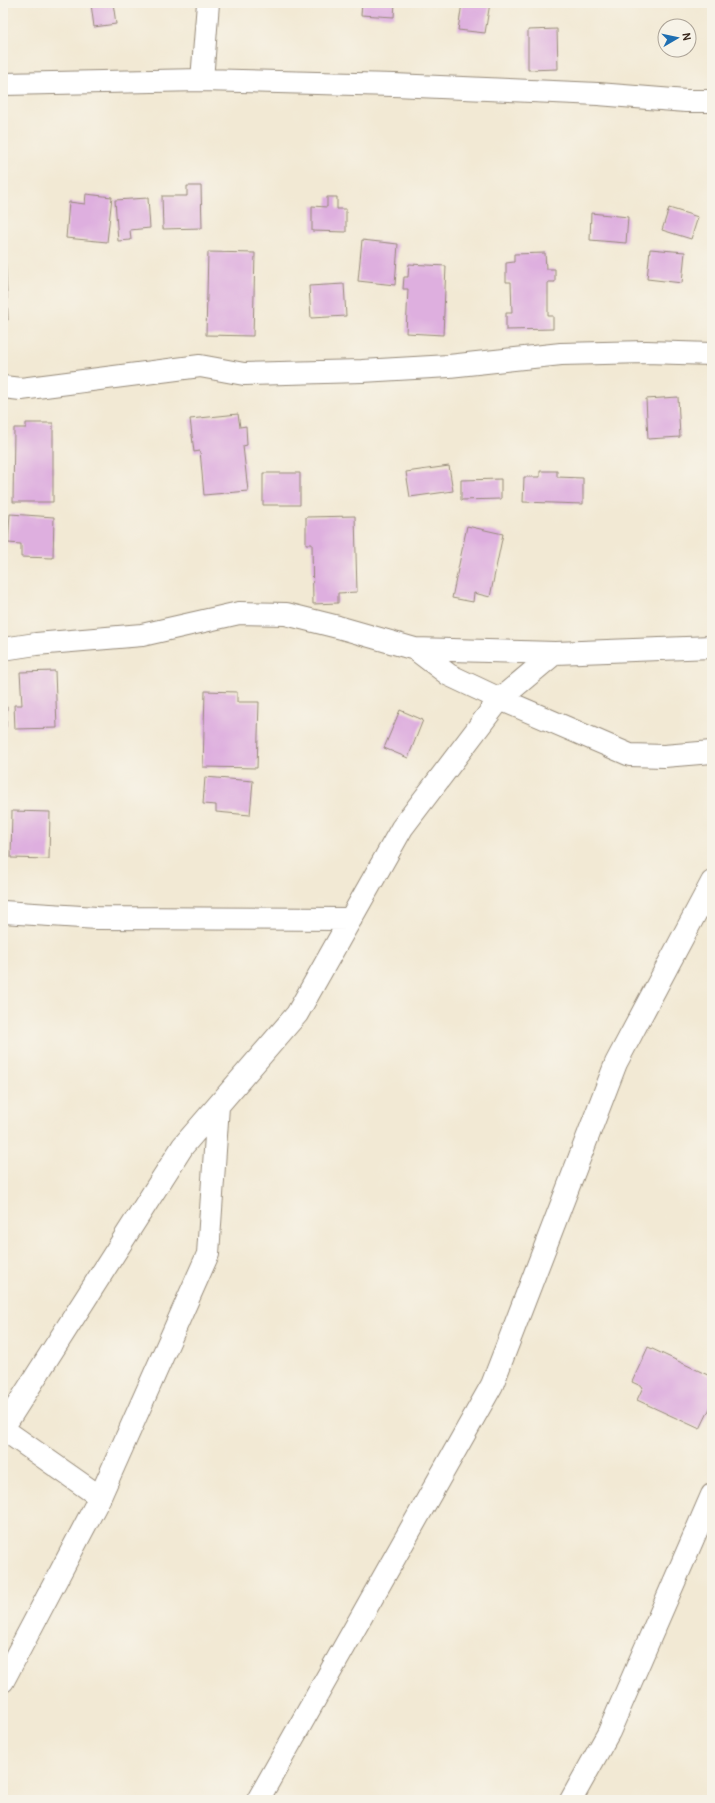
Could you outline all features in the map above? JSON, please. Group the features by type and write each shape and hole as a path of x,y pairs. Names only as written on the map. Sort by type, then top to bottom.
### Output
{"street":[{"path":"202,80 208,3"},
{"path":"3,84 202,80 394,85 598,94 686,101 712,100"},
{"path":"3,387 21,389 200,366 244,374 362,371 449,366 561,354 646,352 712,354"},
{"path":"3,649 36,644 142,635 239,613 286,614 415,649 554,653 712,646"},
{"path":"415,649 449,674 500,699 630,755 664,756 712,752"},
{"path":"100,1497 3,1428 183,1146 297,1014 402,828 500,699 554,653"},
{"path":"258,1800 492,1385 616,1063 712,882"},
{"path":"3,912 97,918 351,919"},
{"path":"3,1681 100,1497 208,1254 218,1106"},
{"path":"571,1800 609,1732 712,1495"}],"building":[{"path":"113,3 116,24 94,27 91,4"},
{"path":"362,3 395,3 394,17 361,15"},
{"path":"462,3 490,3 485,33 458,30"},
{"path":"557,29 558,69 528,70 528,30"},
{"path":"3,153 7,204 3,204"},
{"path":"187,186 201,186 202,228 163,229 162,196 187,196"},
{"path":"86,194 112,197 107,242 66,238 69,202 85,204"},
{"path":"327,197 337,197 337,209 346,209 346,232 312,231 312,206 327,207"},
{"path":"148,198 150,228 130,230 131,240 118,241 115,200"},
{"path":"669,208 698,217 691,239 662,230"},
{"path":"591,213 628,217 626,243 590,240"},
{"path":"362,240 398,244 395,285 358,281"},
{"path":"650,249 685,252 682,283 647,279"},
{"path":"3,251 5,251 8,320 3,320"},
{"path":"208,252 255,253 253,336 206,335"},
{"path":"545,253 546,269 555,269 555,282 548,282 548,316 553,316 553,329 506,330 506,313 512,313 511,282 506,282 506,263 514,262 514,254"},
{"path":"409,264 446,266 443,335 406,333 408,289 403,289 404,277 408,277"},
{"path":"344,284 346,316 311,318 309,286"},
{"path":"678,397 680,437 648,439 646,399"},
{"path":"238,414 240,427 246,426 247,445 243,446 248,491 204,495 200,451 194,452 190,419"},
{"path":"26,423 53,423 53,502 13,502 14,428 26,428"},
{"path":"449,466 453,491 410,497 406,472"},
{"path":"540,471 557,471 557,477 583,478 583,504 523,502 524,477 540,477"},
{"path":"263,473 300,473 300,505 263,505"},
{"path":"501,479 501,499 461,500 461,480"},
{"path":"10,514 54,517 53,558 21,557 21,544 8,543"},
{"path":"355,516 357,592 338,593 338,603 313,604 312,544 306,544 306,517"},
{"path":"467,526 503,534 490,597 474,593 473,602 452,598"},
{"path":"55,671 57,728 15,729 14,705 22,705 20,672"},
{"path":"205,691 237,692 237,702 259,702 257,768 203,767"},
{"path":"3,706 7,707 6,727 3,726"},
{"path":"400,710 423,720 408,758 384,748"},
{"path":"205,777 253,781 250,815 216,812 216,805 203,804"},
{"path":"12,811 50,812 49,859 11,858"},
{"path":"648,1347 712,1377 712,1404 700,1429 637,1400 643,1387 632,1382"}]}
